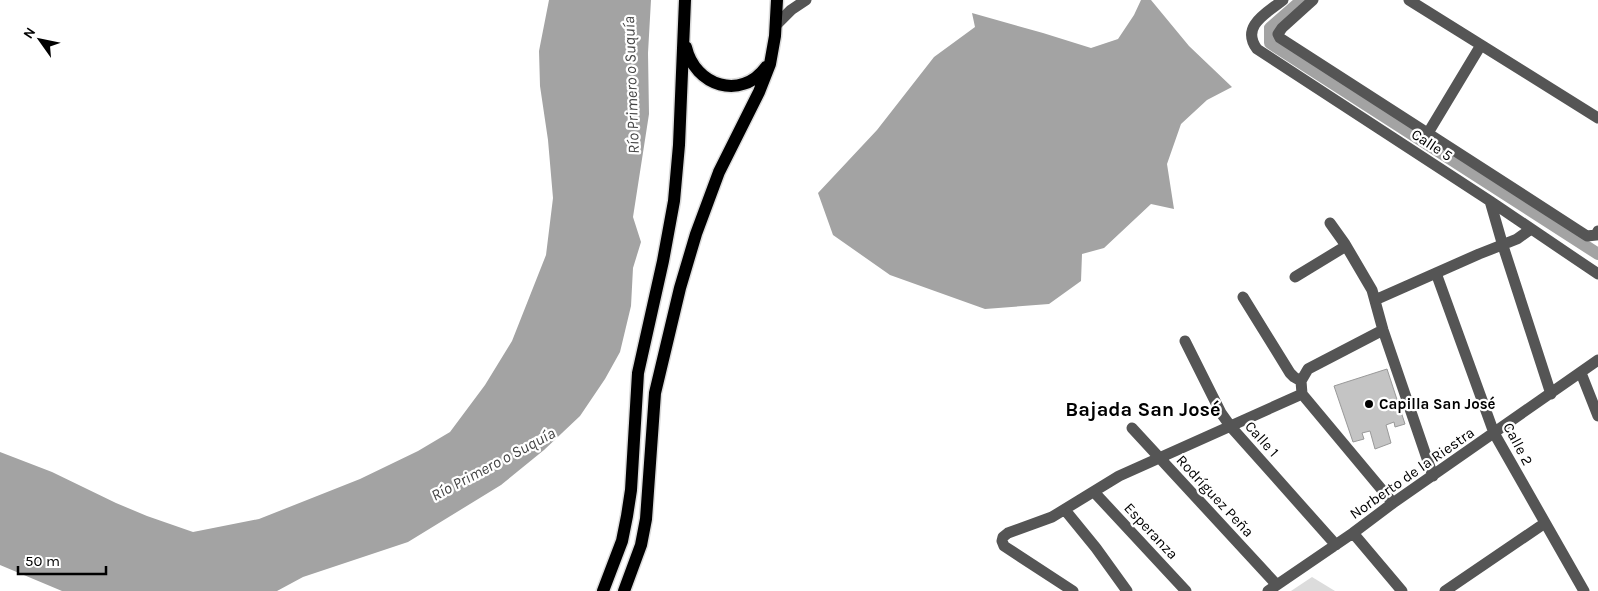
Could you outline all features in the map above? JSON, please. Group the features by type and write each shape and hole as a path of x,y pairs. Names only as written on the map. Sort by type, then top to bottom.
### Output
{"main road":[{"path":"603,591 622,541 627,516 631,490 638,373 661,271 674,201 679,145 685,0"},
{"path":"624,591 635,565 646,519 655,393 680,288 696,234 719,172 766,76 773,53 777,0"},
{"path":"684,35 687,52 693,65 703,76 717,84 734,86 746,84 754,80 766,67 773,53"}],"street":[{"path":"776,26 797,5 806,0"},
{"name":"Calle 5","path":"1283,0 1256,22 1251,32 1251,41 1257,49 1598,274"},
{"path":"1314,0 1282,28 1278,34 1280,38 1587,236 1592,237 1598,231"},
{"path":"1409,0 1598,118"},
{"path":"1428,133 1482,46"},
{"path":"1490,201 1551,394"},
{"path":"1330,224 1346,246 1372,290 1383,330 1433,476"},
{"path":"1375,300 1479,254 1503,246 1524,236 1531,229"},
{"path":"1295,277 1346,246"},
{"name":"Calle 2","path":"1436,273 1494,433 1584,591"},
{"path":"1243,297 1290,373 1301,381"},
{"path":"1383,330 1308,369 1301,381 1302,394 1393,504"},
{"name":"Calle 1","path":"1185,341 1221,413 1231,427 1336,545"},
{"name":"Norberto de la Riestra","path":"1272,588 1598,360"},
{"path":"1581,373 1598,416"},
{"path":"1073,591 1004,546 1002,542 1003,537 1008,533 1066,510 1119,476 1302,394"},
{"name":"Rodríguez Peña","path":"1132,428 1272,588"},
{"name":"Esperanza","path":"1094,492 1186,591"},
{"path":"1066,510 1127,591"},
{"path":"1445,591 1545,523"},
{"path":"1353,533 1402,591"}],"shaded area":[{"path":"1312,577 1335,591 1291,591"}],"water":[{"name":"Río Primero o Suquía","path":"549,0 651,0 648,53 649,114 633,217 641,242 633,268 631,306 620,352 605,379 580,416 544,450 501,485 408,542 303,577 277,591 62,591 0,565 0,452 52,472 147,516 193,532 259,519 360,479 418,451 450,432 485,385 512,341 546,255 553,198 548,140 540,86 539,51"},
{"path":"1141,0 1151,0 1189,46 1232,87 1207,100 1181,124 1167,164 1174,209 1151,204 1104,248 1082,254 1081,281 1049,304 985,309 890,275 833,235 818,193 877,130 934,57 975,27 972,13 1091,48 1118,39 1134,15"}],"building":[{"name":"Capilla San José","path":"1387,369 1405,424 1395,427 1394,422 1386,425 1391,443 1375,449 1370,431 1362,433 1364,439 1353,442 1334,386"}],"waterway":[{"path":"1302,0 1270,28 1270,43 1598,254"}],"place":[{"name":"Capilla San José","path":"1369,404"}],"district":[{"name":"Bajada San José","path":"1143,409"}]}
